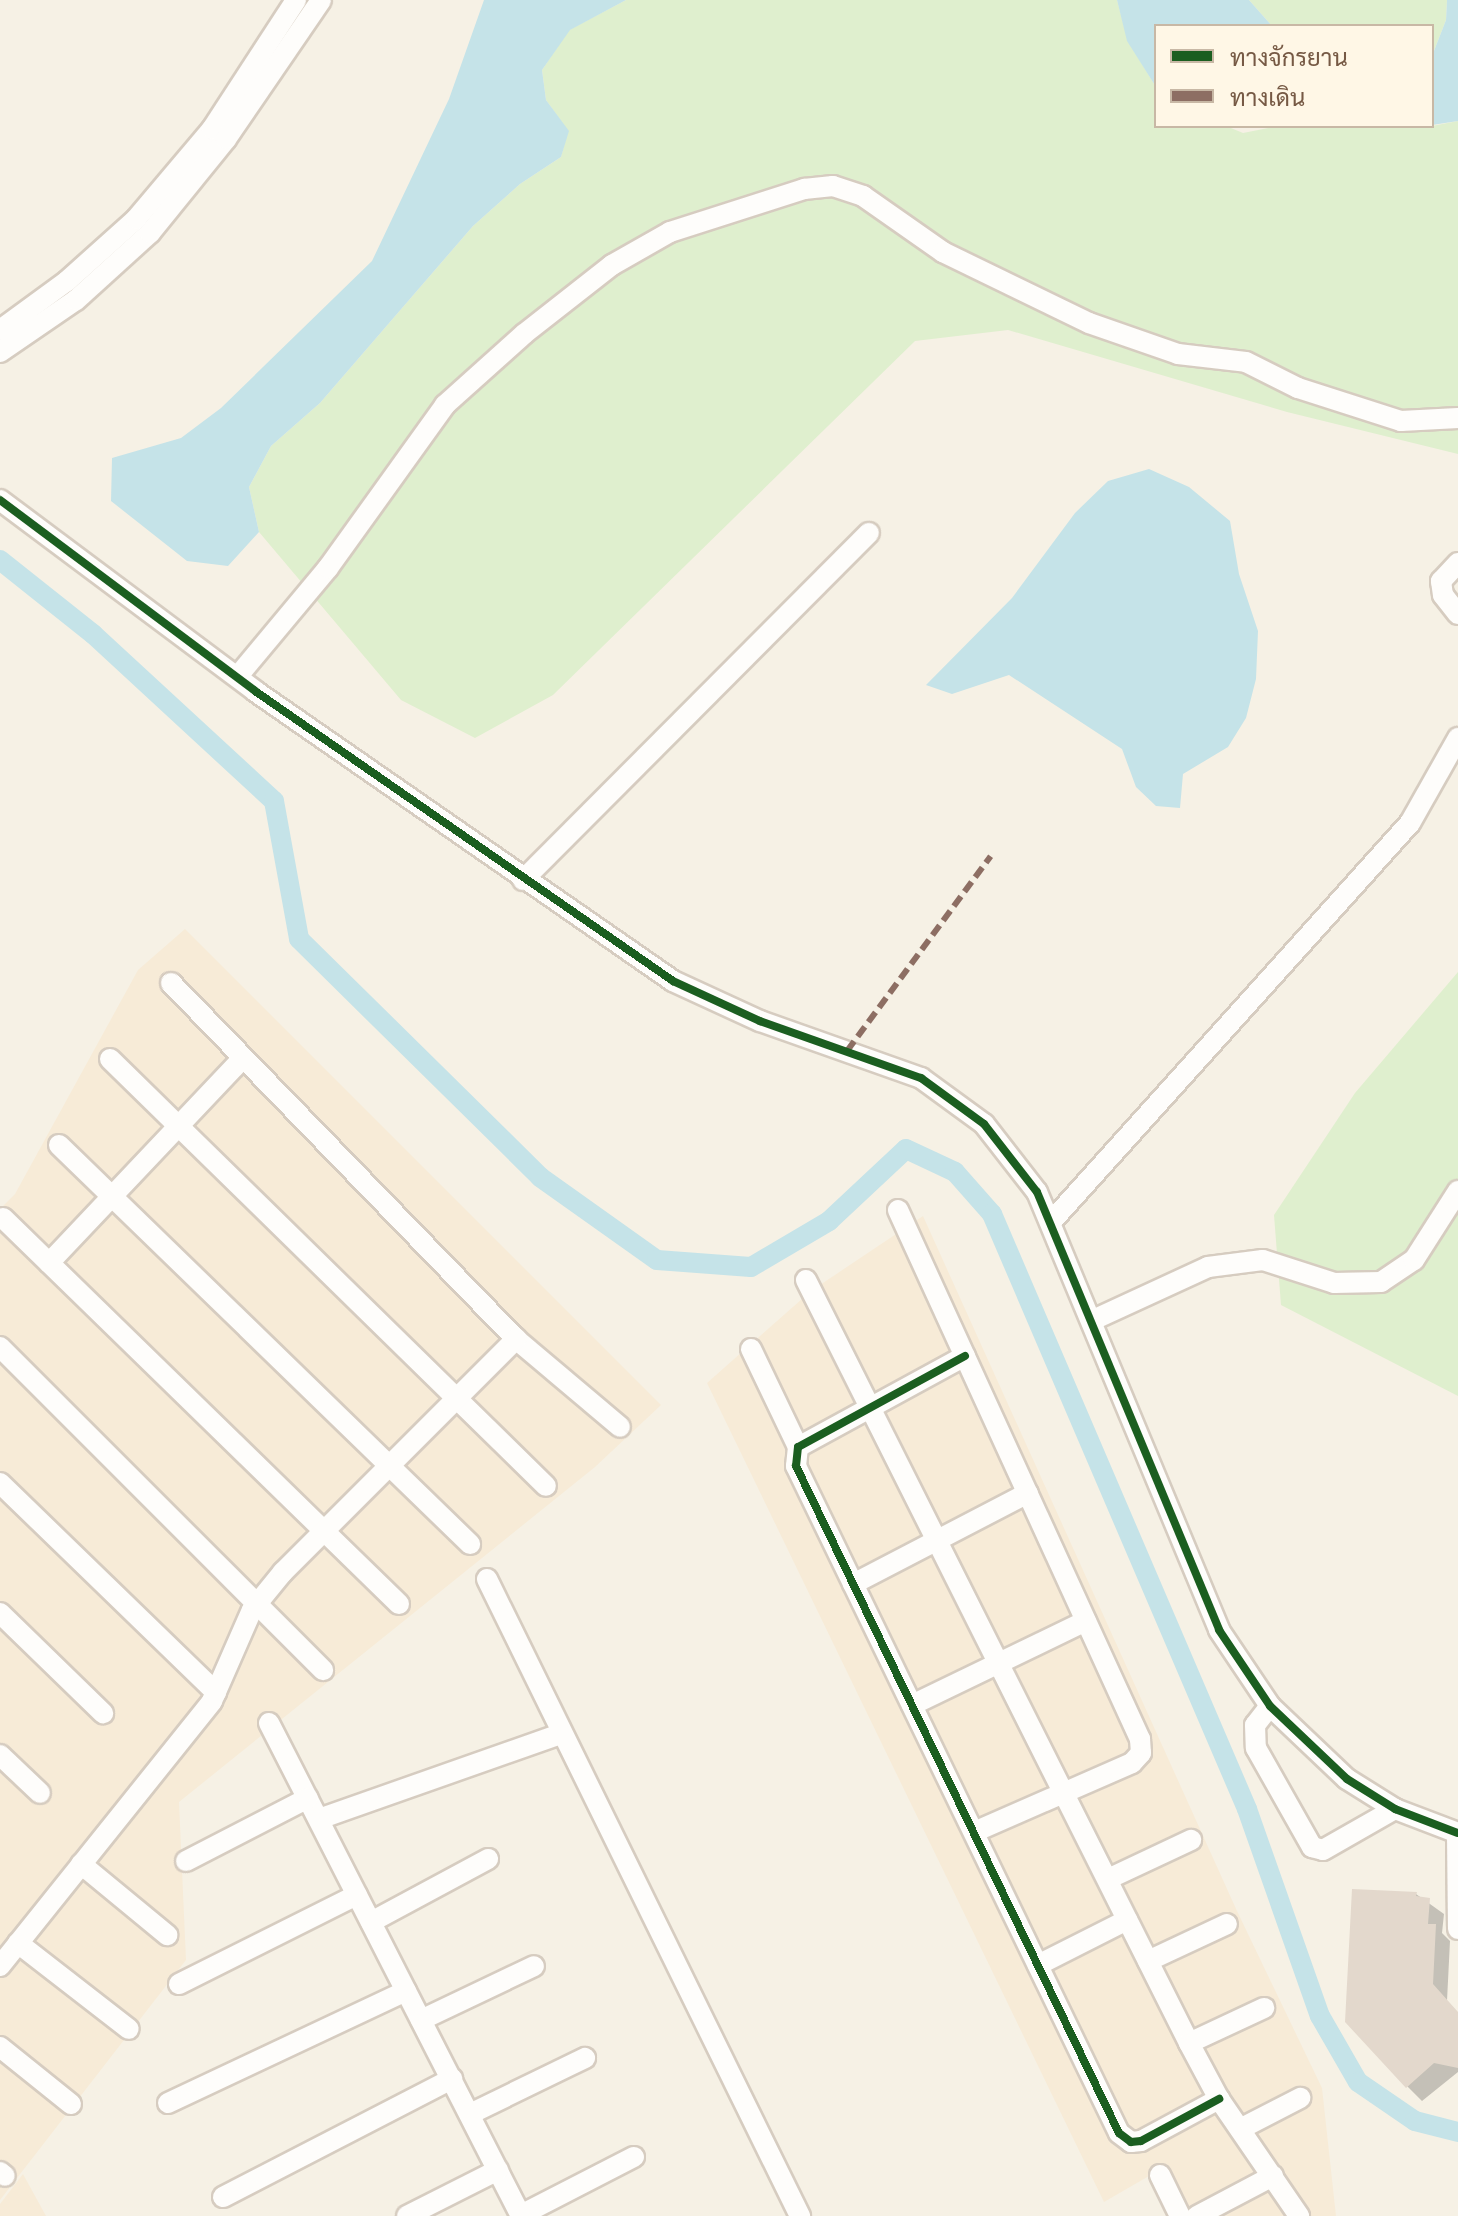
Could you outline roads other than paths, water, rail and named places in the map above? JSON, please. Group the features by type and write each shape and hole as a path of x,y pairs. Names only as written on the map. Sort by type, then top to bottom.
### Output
{"street":[{"path":"0,330 67,281 136,219 212,129 296,0"},
{"path":"0,352 76,300 150,233 226,139 321,0"},
{"path":"238,676 328,568 445,405 524,334 612,265 670,232 804,189 833,186 863,196 943,252 1089,323 1178,354 1246,362 1298,388 1401,421 1458,418"},
{"path":"0,500 238,676 523,880 673,981 760,1021 921,1078 952,1096 1011,1158 1037,1192 1093,1320 1219,1630 1270,1706 1309,1748 1395,1809 1457,1833 1458,1929"},
{"path":"523,880 869,533"},
{"path":"1458,563 1441,581 1443,595 1458,614"},
{"path":"1051,1222 1410,823 1458,738"},
{"path":"171,983 516,1339 620,1427"},
{"path":"49,1263 243,1058"},
{"path":"110,1059 459,1397 546,1486"},
{"path":"59,1145 470,1544"},
{"path":"1093,1320 1208,1267 1236,1263 1263,1260 1334,1283 1381,1282 1414,1260 1458,1191"},
{"path":"898,1210 1140,1739 1141,1753 1132,1763 974,1832"},
{"path":"3,1218 322,1533 399,1604"},
{"path":"806,1280 1066,1791 1189,2043 1219,2099 1299,2216"},
{"path":"0,1966 216,1692 259,1602 322,1533 516,1339"},
{"path":"0,1347 259,1602 323,1670"},
{"path":"751,1349 798,1447 796,1466 1119,2133 1131,2142 1219,2099"},
{"path":"798,1447 965,1356"},
{"path":"0,1483 216,1692"},
{"path":"853,1584 1028,1493"},
{"path":"487,1579 800,2216"},
{"path":"0,1613 103,1713"},
{"path":"912,1705 1001,1665 1086,1621"},
{"path":"1270,1706 1255,1725 1256,1748 1312,1847 1323,1850 1395,1809"},
{"path":"269,1723 521,2216 634,2157"},
{"path":"319,1819 561,1734"},
{"path":"0,1755 40,1793"},
{"path":"186,1861 308,1798"},
{"path":"1108,1879 1191,1840"},
{"path":"371,1922 488,1859"},
{"path":"81,1864 167,1935"},
{"path":"179,1984 357,1895"},
{"path":"1038,1965 1127,1920"},
{"path":"1148,1961 1227,1924"},
{"path":"18,1943 129,2029"},
{"path":"421,2020 534,1966"},
{"path":"168,2103 406,1991"},
{"path":"1189,2043 1264,2008"},
{"path":"0,2047 71,2104"},
{"path":"470,2114 585,2058"},
{"path":"223,2197 452,2079"},
{"path":"1240,2129 1300,2098"},
{"path":"407,2216 498,2170"},
{"path":"1160,2175 1180,2216"},
{"path":"1197,2216 1273,2176"}],"water":[{"path":"484,0 626,0 570,30 542,70 546,100 569,131 561,157 520,184 473,226 320,403 271,446 249,487 259,532 228,566 187,561 111,501 112,458 181,438 221,408 372,261 449,99"},
{"path":"1117,0 1249,0 1270,24 1154,24 1154,84 1127,41"},
{"path":"1447,0 1458,0 1458,121 1434,125 1434,51 1446,20"},
{"path":"1149,469 1189,487 1230,521 1239,574 1258,631 1256,679 1246,718 1228,747 1183,774 1180,808 1156,806 1136,787 1122,749 1009,675 952,694 926,685 1012,598 1075,513 1108,481"}],"waterway":[{"path":"0,560 93,634 274,801 299,939 540,1177 657,1260 751,1267 829,1221 906,1149 955,1172 992,1214 1247,1809 1320,2016 1358,2082 1415,2121 1458,2132"}]}
